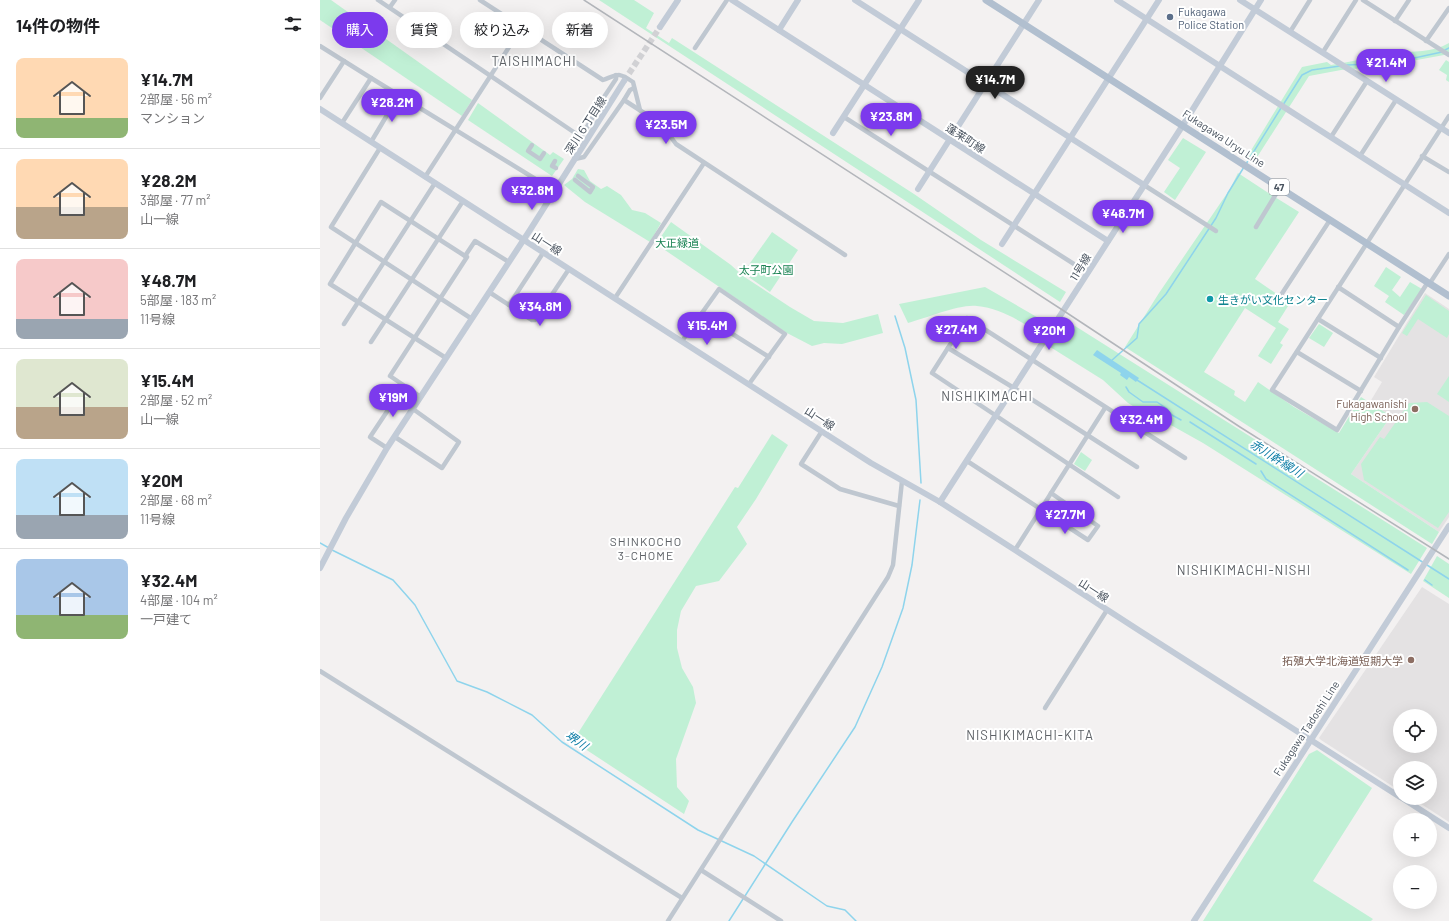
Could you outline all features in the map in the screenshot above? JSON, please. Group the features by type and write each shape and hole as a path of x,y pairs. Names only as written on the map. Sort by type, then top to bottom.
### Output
{"main road":[{"name":"Fukagawa Uryu Line","path":"986,0 1449,296"}],"street":[{"path":"378,0 582,137"},
{"path":"390,7 394,0"},
{"path":"480,0 499,12"},
{"path":"660,27 678,0"},
{"path":"695,48 727,0"},
{"name":"蓬莱町線","path":"732,0 1108,241"},
{"path":"779,30 798,0"},
{"path":"855,0 1216,231"},
{"path":"833,133 919,0"},
{"path":"918,189 1039,0"},
{"path":"1117,0 1449,213"},
{"path":"1002,244 1159,0"},
{"path":"1240,0 1449,134"},
{"name":"11号線","path":"940,502 1183,125 1261,0"},
{"path":"1290,32 1310,0"},
{"path":"1323,52 1356,0"},
{"path":"1363,0 1449,55"},
{"path":"1395,21 1409,0"},
{"path":"1426,41 1449,8"},
{"path":"544,41 603,80 616,75 622,75 633,82 640,110"},
{"path":"320,46 555,191"},
{"path":"425,177 508,48"},
{"path":"320,98 344,61"},
{"path":"616,75 616,79 598,106 582,137 572,151 575,159 584,157 630,90 634,88"},
{"path":"342,123 371,78"},
{"name":"深川６丁目線","path":"320,568 388,448 524,240 624,81"},
{"path":"1331,137 1367,81"},
{"path":"371,142 399,95"},
{"path":"624,100 662,125 676,144 844,255"},
{"path":"1360,156 1396,100"},
{"name":"山一線","path":"320,109 871,463 940,502 1393,792"},
{"path":"1449,116 1272,390 1337,430 1399,327 1449,254"},
{"path":"844,117 1088,273"},
{"path":"532,145 528,151 540,159 544,153"},
{"path":"380,148 331,227 472,319"},
{"path":"1422,156 1449,172"},
{"path":"555,161 552,166 556,168"},
{"path":"615,298 704,163"},
{"path":"344,324 435,183"},
{"path":"1256,227 1276,194"},
{"path":"371,342 463,201"},
{"path":"446,358 330,284 381,202 465,256"},
{"path":"1281,295 1330,220"},
{"path":"421,397 390,376 467,257 465,256 475,241 509,262"},
{"path":"509,305 543,253"},
{"path":"489,292 532,320 535,320 569,269"},
{"path":"1338,287 1399,327"},
{"path":"682,341 719,289 785,334 749,384"},
{"path":"701,314 769,357"},
{"path":"1118,497 932,374 967,318 1185,458"},
{"path":"1318,319 1381,358"},
{"path":"948,348 1014,388 1088,437 1137,467"},
{"path":"1297,352 1361,391"},
{"path":"388,448 370,437 404,386"},
{"path":"1015,550 1105,408"},
{"path":"395,437 442,468 455,449 459,442 413,409"},
{"path":"822,431 801,464 840,489 899,506"},
{"path":"966,461 1041,508 1088,540 1098,526 1051,493"},
{"path":"668,921 888,578 893,565 902,481"},
{"name":"Fukagawa Tadoshi Line","path":"1194,921 1449,526"},
{"path":"1045,708 1107,610"},
{"path":"320,671 682,898"},
{"name":"山一線","path":"1413,805 1449,828"},
{"path":"701,870 781,921"}],"shaded area":[{"name":"Fukagawanishi High School","path":"1425,293 1449,309 1449,517 1439,532 1351,474 1391,416 1370,402 1382,382 1374,377"},
{"name":"拓殖大学北海道短期大学","path":"1422,587 1449,604 1449,822 1423,805 1437,805 1437,761 1393,761 1393,786 1319,738"}],"green space":[{"path":"320,0 331,0 348,12 332,12 332,28 320,20"},
{"path":"599,0 634,0 654,13 646,28 669,43 672,38 914,194 981,240 1066,292 1060,302"},
{"path":"388,40 396,46 396,48 399,48 472,100 462,116 361,48 388,48"},
{"path":"1449,43 1449,53 1444,55 1379,67 1341,70 1309,76 1254,162 1247,157 1302,67 1327,62 1331,65 1395,53 1429,50"},
{"path":"1446,60 1449,62 1449,82 1446,80 1447,75 1439,70"},
{"path":"478,103 550,155 553,152 564,159 552,176 468,120"},
{"path":"1183,138 1206,152 1175,200 1164,192 1180,168 1168,160"},
{"name":"大正緑道","path":"578,169 584,170 590,181 601,189 607,186 621,195 632,210 645,213 661,223 650,242 585,202 564,185 572,179"},
{"path":"1238,173 1299,212 1255,279 1290,303 1278,322 1289,329 1280,343 1283,345 1271,364 1258,356 1276,328 1245,308 1204,372 1235,391 1234,395 1245,402 1258,382 1294,407 1339,433 1361,397 1391,416 1351,474 1439,532 1432,544 1125,347 1159,293 1230,189"},
{"name":"大正緑道","path":"671,222 731,265 743,276 814,321 843,323 878,314 883,333 842,344 824,343 812,346 787,333 656,244"},
{"name":"太子町公園","path":"772,232 798,250 770,292 743,273"},
{"path":"1386,267 1401,277 1392,290 1400,297 1410,282 1422,289 1404,315 1385,302 1389,296 1374,286"},
{"path":"985,287 1049,324 1041,334 1003,313 986,307 977,306 952,309 908,323 899,304"},
{"path":"1426,295 1449,311 1449,334 1447,338 1418,319 1407,336 1402,333"},
{"path":"1064,319 1427,548 1411,574 1203,443 1169,424 1165,426 1128,403 1103,380 1047,345"},
{"path":"1319,324 1333,333 1324,347 1309,338"},
{"path":"1449,376 1449,402 1437,394"},
{"path":"1427,402 1449,416 1449,512 1438,528 1364,480 1361,464 1380,437 1384,439 1409,403"},
{"path":"772,434 788,445 756,499 737,527 747,544 719,581 696,586 681,611 677,630 677,648 682,668 693,687 696,703 676,759 677,787 689,801 684,814 573,741 735,487 738,488"},
{"path":"1081,452 1092,460 1085,471 1074,464"},
{"path":"1437,556 1449,564 1449,598 1423,581"},
{"path":"1317,750 1372,788 1313,881 1373,919 1371,921 1203,921 1309,754"}],"water":[{"path":"1097,350 1139,378 1136,382 1129,377 1127,380 1120,375 1121,373 1093,355"}],"waterway":[{"path":"1445,50 1449,48"},
{"path":"1347,65 1391,63 1442,52"},
{"path":"1283,105 1302,75 1312,70 1340,66"},
{"path":"1246,164 1281,108"},
{"path":"1111,361 1137,338 1139,324 1166,294 1216,218 1228,193 1244,167"},
{"path":"895,316 905,348 916,400 921,483"},
{"name":"赤川幹線川","path":"1137,380 1424,563"},
{"path":"1126,387 1129,392 1143,402 1157,402 1166,408 1172,415 1181,420"},
{"path":"1190,422 1256,464"},
{"path":"1261,471 1266,479 1408,570"},
{"path":"745,896 855,727 882,667 903,608 912,565 920,500"},
{"name":"堺川","path":"320,543 329,548"},
{"name":"堺川","path":"332,550 393,580 415,605 457,681 487,692 532,715 562,742 698,830 754,856 827,906 845,910 856,921"},
{"name":"赤川幹線川","path":"1427,565 1449,579"},
{"path":"1425,580 1432,585"},
{"path":"729,921 743,899"}],"tunnel":[{"path":"624,81 660,27"}],"railway":[{"path":"584,0 1064,311 1240,427 1449,559"}],"place":[{"name":"Fukagawa Police Station","path":"1170,17"},
{"name":"生きがい文化センター","path":"1210,299"},
{"name":"Fukagawanishi High School","path":"1415,409"},
{"name":"拓殖大学北海道短期大学","path":"1411,660"}],"district":[{"name":"TAISHIMACHI","path":"534,61"},
{"name":"NISHIKIMACHI","path":"987,396"},
{"name":"SHINKOCHO 3-CHOME","path":"646,548"},
{"name":"NISHIKIMACHI-NISHI","path":"1244,570"},
{"name":"NISHIKIMACHI-KITA","path":"1030,735"}]}
